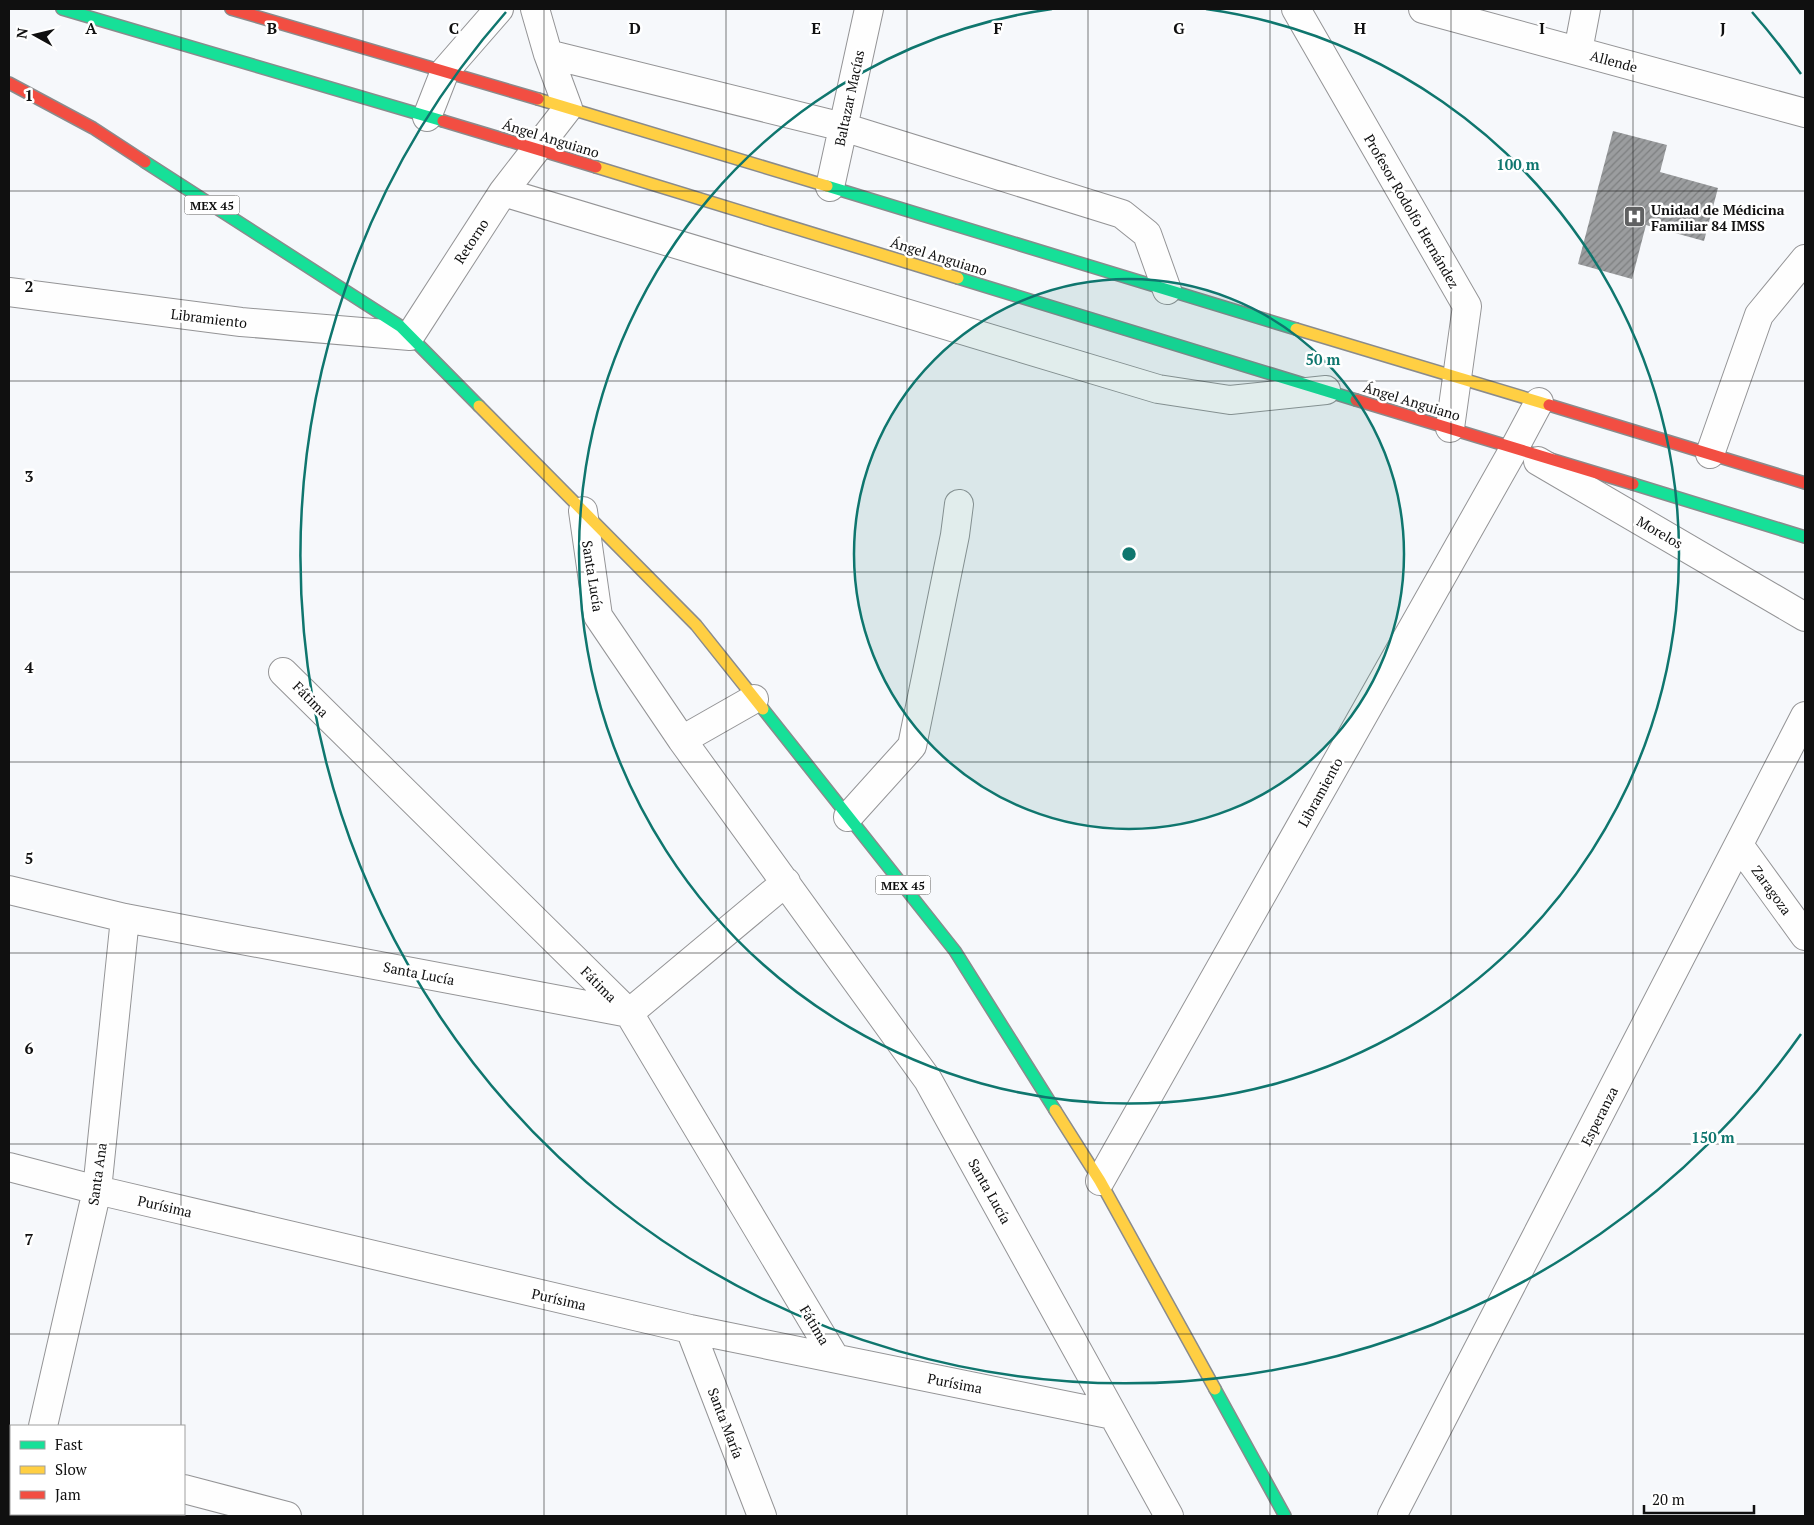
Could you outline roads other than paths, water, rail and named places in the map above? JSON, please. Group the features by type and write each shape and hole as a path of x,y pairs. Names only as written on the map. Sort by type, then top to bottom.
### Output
{"street":[{"name":"Ángel Anguiano","path":"62,9 536,149 1805,537"},
{"path":"231,9 568,108 1805,483"},
{"path":"427,116 445,71 499,9"},
{"path":"535,9 548,54 568,108"},
{"name":"Baltazar Macías","path":"830,187 869,9"},
{"name":"Profesor Rodolfo Hernández","path":"1296,9 1467,306 1450,428"},
{"name":"Allende","path":"1423,9 1805,113"},
{"path":"1578,51 1586,9"},
{"path":"548,54 843,127 1122,214 1147,234 1167,290"},
{"name":"MEX 45","path":"9,83 93,128 400,326 696,625 955,951 1100,1181 1284,1516"},
{"name":"Retorno","path":"410,336 503,192 568,108"},
{"path":"503,192 1158,389 1230,400 1326,390"},
{"path":"1710,454 1759,315 1805,259"},
{"name":"Libramiento","path":"9,292 241,322 410,336"},
{"name":"Libramiento","path":"1100,1181 1515,448 1539,402"},
{"name":"Morelos","path":"1515,448 1805,617"},
{"path":"848,817 912,746 955,535 959,504"},
{"name":"Santa Lucía","path":"583,511 598,616 682,740 928,1080 1169,1516"},
{"name":"Fátima","path":"284,672 629,1013 835,1358"},
{"path":"682,740 754,699"},
{"name":"Esperanza","path":"1392,1516 1805,716"},
{"name":"Zaragoza","path":"1739,845 1805,936"},
{"path":"629,1013 786,882"},
{"name":"Santa Lucía","path":"9,890 125,918 629,1013"},
{"name":"Santa Ana","path":"43,1425 97,1190 125,918"},
{"name":"Purísima","path":"9,1167 97,1190 690,1329 1113,1415"},
{"name":"Santa María","path":"690,1329 762,1516"},
{"path":"185,1489 288,1516"}],"place":[{"name":"Unidad de Médicina Familiar 84 IMSS","path":"1635,217"}]}
